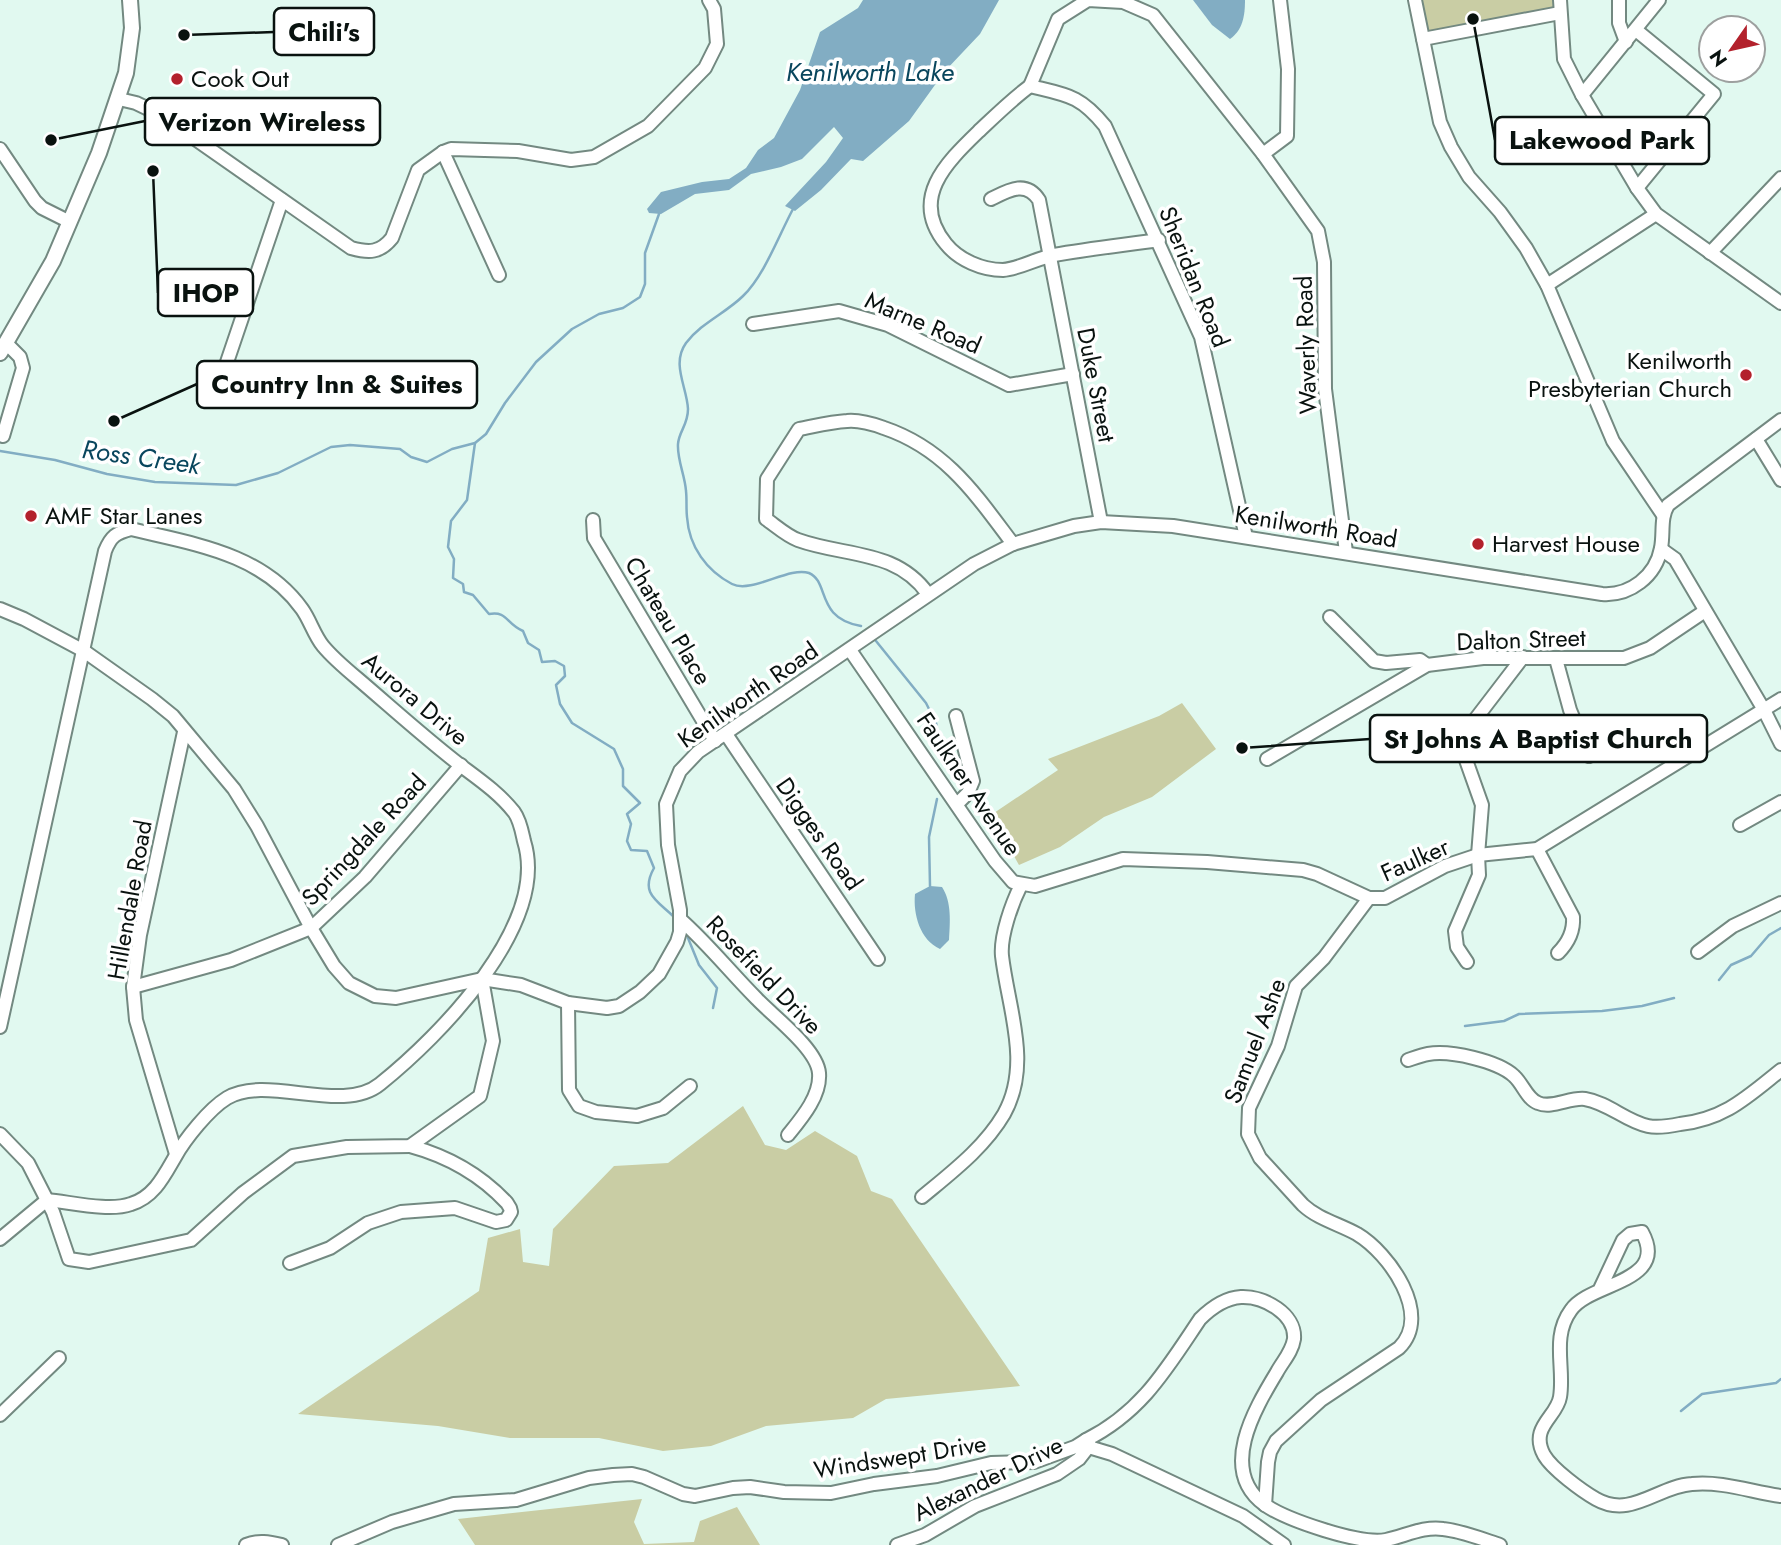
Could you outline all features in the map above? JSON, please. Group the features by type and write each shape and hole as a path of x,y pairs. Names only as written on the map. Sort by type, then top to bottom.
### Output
{"main road":[{"path":"3,349 41,286 98,156 119,99 126,73 132,28 130,0"}],"street":[{"path":"119,99 136,103 160,115 351,248 376,251 386,246 392,238 418,170 443,152 451,149 518,151 571,160 594,157 648,125 705,68 717,44 713,9 709,0"},
{"name":"Waverly Road","path":"1030,86 1058,19 1088,0 1123,2 1153,15 1263,154 1318,231 1324,262 1325,389 1346,552"},
{"path":"1263,154 1287,136 1288,68 1280,0"},
{"path":"1415,0 1440,122 1451,147 1469,177 1500,212 1526,248 1547,285 1613,441 1663,515 1670,503 1781,420"},
{"path":"1619,0 1619,23 1626,42"},
{"path":"1582,95 1659,0"},
{"path":"1423,38 1560,7 1564,59 1637,188 1656,214 1781,303"},
{"path":"1636,30 1714,94 1637,188"},
{"path":"1030,86 1009,102 946,163 937,181 931,202 934,225 950,249 962,258 981,266 1003,270 1051,256 1159,240"},
{"name":"Sheridan Road","path":"1030,86 1074,97 1091,109 1105,126 1201,337 1246,537"},
{"path":"0,149 35,201 42,208 70,222"},
{"path":"443,152 499,275"},
{"path":"1710,253 1781,178"},
{"name":"Duke Street","path":"992,199 1009,190 1025,187 1034,192 1039,200 1101,522"},
{"path":"225,368 282,200"},
{"path":"1547,285 1656,214"},
{"name":"Marne Road","path":"753,324 839,311 888,325 1010,385 1073,374"},
{"path":"3,349 20,357 23,368 3,436"},
{"path":"929,594 914,576 903,568 796,540 766,519 766,479 799,429 849,421 902,434 940,458 963,479 1013,544"},
{"path":"1756,439 1781,480"},
{"name":"Kenilworth Road","path":"0,609 84,651 173,716 234,789 257,826 311,928 334,966 349,983 375,996 396,998 482,979 521,985 568,1003 613,1008 640,992 661,970 677,942 681,920 667,838 666,804 684,765 929,594 974,564 1013,544 1059,529 1101,522 1173,526 1608,594 1623,592 1639,584 1654,566 1661,550 1663,515"},
{"name":"Chateau Place","path":"593,520 594,538 720,738"},
{"name":"Aurora Drive","path":"0,1027 105,551 111,537 131,529 213,548 273,577 302,609 323,645 354,676 461,765 487,783 517,815 529,855 524,898 509,939 482,979 431,1041 377,1087 348,1096 254,1091 228,1097 205,1118 176,1154 153,1191 131,1205 107,1207 47,1200"},
{"path":"1661,550 1675,559 1764,710 1781,744"},
{"name":"Dalton Street","path":"1267,759 1427,665 1483,658 1624,658 1650,648 1705,611"},
{"path":"1330,617 1374,661 1386,663 1420,660 1427,665"},
{"name":"Faulkner Avenue","path":"850,650 995,861 1013,882 1035,886 1123,859 1207,862 1303,870 1369,898"},
{"path":"1466,962 1457,947 1455,931 1479,875 1482,805 1461,746 1466,726 1474,721 1523,657"},
{"path":"1556,659 1570,710 1589,756"},
{"path":"1558,953 1568,942 1573,916 1537,849 1781,699"},
{"path":"956,716 973,781 968,793 957,804"},
{"name":"Hillendale Road","path":"176,1154 135,1020 134,986 140,935 184,732"},
{"name":"Digges Road","path":"720,738 878,959"},
{"name":"Springdale Road","path":"134,986 231,960 311,928 365,877 461,765"},
{"path":"1740,825 1781,802"},
{"name":"Faulker","path":"1369,898 1385,898 1445,866 1478,855 1537,849"},
{"path":"922,1197 975,1152 1004,1114 1013,1091 1018,1041 1002,954 1011,905 1021,885"},
{"name":"Samuel Ashe","path":"1265,1504 1268,1462 1276,1441 1321,1400 1399,1348 1405,1342 1412,1322 1408,1300 1392,1267 1381,1253 1357,1234 1303,1205 1260,1158 1248,1134 1247,1122 1254,1094 1278,1046 1296,986 1324,958 1369,898"},
{"path":"1698,953 1732,926 1781,903"},
{"name":"Rosefield Drive","path":"681,920 713,949 816,1063 819,1074 817,1087 807,1110 788,1135"},
{"path":"410,1146 480,1096 493,1041 482,979"},
{"path":"568,1003 569,1090 579,1106 596,1112 637,1116 663,1108 690,1086"},
{"path":"1408,1060 1428,1054 1453,1054 1495,1065 1509,1071 1518,1079 1536,1103 1545,1105 1570,1099 1584,1099 1602,1104 1649,1126 1693,1123 1718,1116 1736,1106 1781,1070"},
{"path":"0,1135 28,1163 53,1212 69,1259 89,1262 191,1240 243,1193 293,1156 347,1147 410,1146 454,1162 481,1180 510,1208 506,1220 496,1222 463,1209 401,1212 368,1223 330,1248 290,1263"},
{"path":"0,1239 47,1200"},
{"path":"1600,1289 1623,1240 1630,1234 1642,1232 1648,1244 1646,1261 1632,1277 1600,1289 1571,1309 1562,1330 1558,1350 1562,1371 1560,1401 1545,1421 1540,1438 1544,1455 1558,1471 1597,1500 1611,1505 1642,1503 1671,1487 1692,1483 1721,1484 1776,1495 1781,1485"},
{"name":"Windswept Drive","path":"338,1545 392,1522 454,1504 516,1500 589,1478 613,1475 632,1474 644,1477 676,1492 695,1496 750,1487 784,1492 831,1493 937,1476 991,1463 1034,1462 1075,1447 1124,1416 1150,1391 1208,1311 1229,1299 1243,1297 1285,1314 1293,1330 1291,1349 1259,1404 1241,1455 1246,1484 1265,1504"},
{"path":"0,1415 59,1358"},
{"path":"1086,1440 1092,1448 1112,1454 1243,1516 1284,1545"},
{"name":"Alexander Drive","path":"897,1545 925,1535 975,1506 1069,1468 1086,1450 1086,1440"},
{"path":"1265,1504 1277,1511 1355,1539 1385,1541 1429,1529 1444,1529 1500,1545"},
{"path":"246,1545 261,1542 282,1545"}],"green space":[{"path":"1415,0 1560,0 1560,13 1423,39"},
{"path":"1182,703 1216,749 1152,797 1104,817 1060,847 1019,865 991,815 1058,770 1048,759 1159,716"},
{"path":"743,1106 765,1145 786,1150 815,1131 857,1156 871,1191 892,1199 1020,1386 886,1399 853,1418 766,1426 711,1446 663,1451 599,1438 510,1438 438,1426 298,1414 479,1291 488,1238 520,1229 523,1262 549,1266 553,1229 614,1166 668,1163"},
{"path":"642,1499 634,1522 644,1544 694,1542 700,1521 737,1507 760,1545 475,1545 458,1519"}],"water":[{"name":"Kenilworth Lake","path":"863,0 999,0 980,34 945,71 909,121 863,161 851,159 821,190 795,211 785,206 826,162 843,138 834,127 802,159 751,174 729,190 695,194 661,214 649,213 647,209 661,192 702,182 729,179 746,168 758,150 774,138 800,90 820,32 858,8"},
{"path":"1193,0 1245,0 1244,17 1238,31 1230,39 1212,25"},
{"path":"930,886 942,887 949,906 949,940 940,949 923,933 915,910 915,894"}],"waterway":[{"path":"793,209 751,288 699,330 682,351 680,367 688,409 678,450 685,485 688,528 701,557 723,579 732,584 750,586 791,573 809,573 820,584 836,616 861,626"},
{"name":"Ross Creek","path":"0,451 155,482 236,485 278,473 331,447 350,445 400,449 411,457 427,462 452,449 475,443 486,434 536,362 572,329 599,314 623,308 640,297 645,284 645,253 659,214"},
{"path":"475,443 467,500 451,521 448,547 454,559 453,578 463,584 464,592 473,595 489,614 500,614 523,631 528,643 539,650 542,662 555,661 564,666 565,676 556,685 560,704 572,723 614,749 623,769 623,786 640,803 627,814 631,824 627,841 631,850 647,851 654,868 649,890 673,916"},
{"path":"876,641 926,703 936,723 944,765"},
{"path":"930,886 929,837 937,799"},
{"path":"1719,980 1731,965 1751,956 1769,935 1781,928"},
{"path":"688,938 699,965 717,988 713,1008"},
{"path":"1465,1026 1504,1021 1519,1014 1602,1011 1642,1006 1674,998"},
{"path":"1681,1411 1702,1394 1776,1383 1781,1379"}],"place":[{"name":"Lakewood Park","path":"1473,19"},
{"name":"Chili's","path":"184,35"},
{"name":"Cook Out","path":"177,79"},
{"name":"Verizon Wireless","path":"51,140"},
{"name":"IHOP","path":"153,171"},
{"name":"Kenilworth Presbyterian Church","path":"1746,375"},
{"name":"Country Inn & Suites","path":"114,421"},
{"name":"AMF Star Lanes","path":"31,516"},
{"name":"Harvest House","path":"1478,544"},
{"name":"St Johns A Baptist Church","path":"1242,748"}]}
